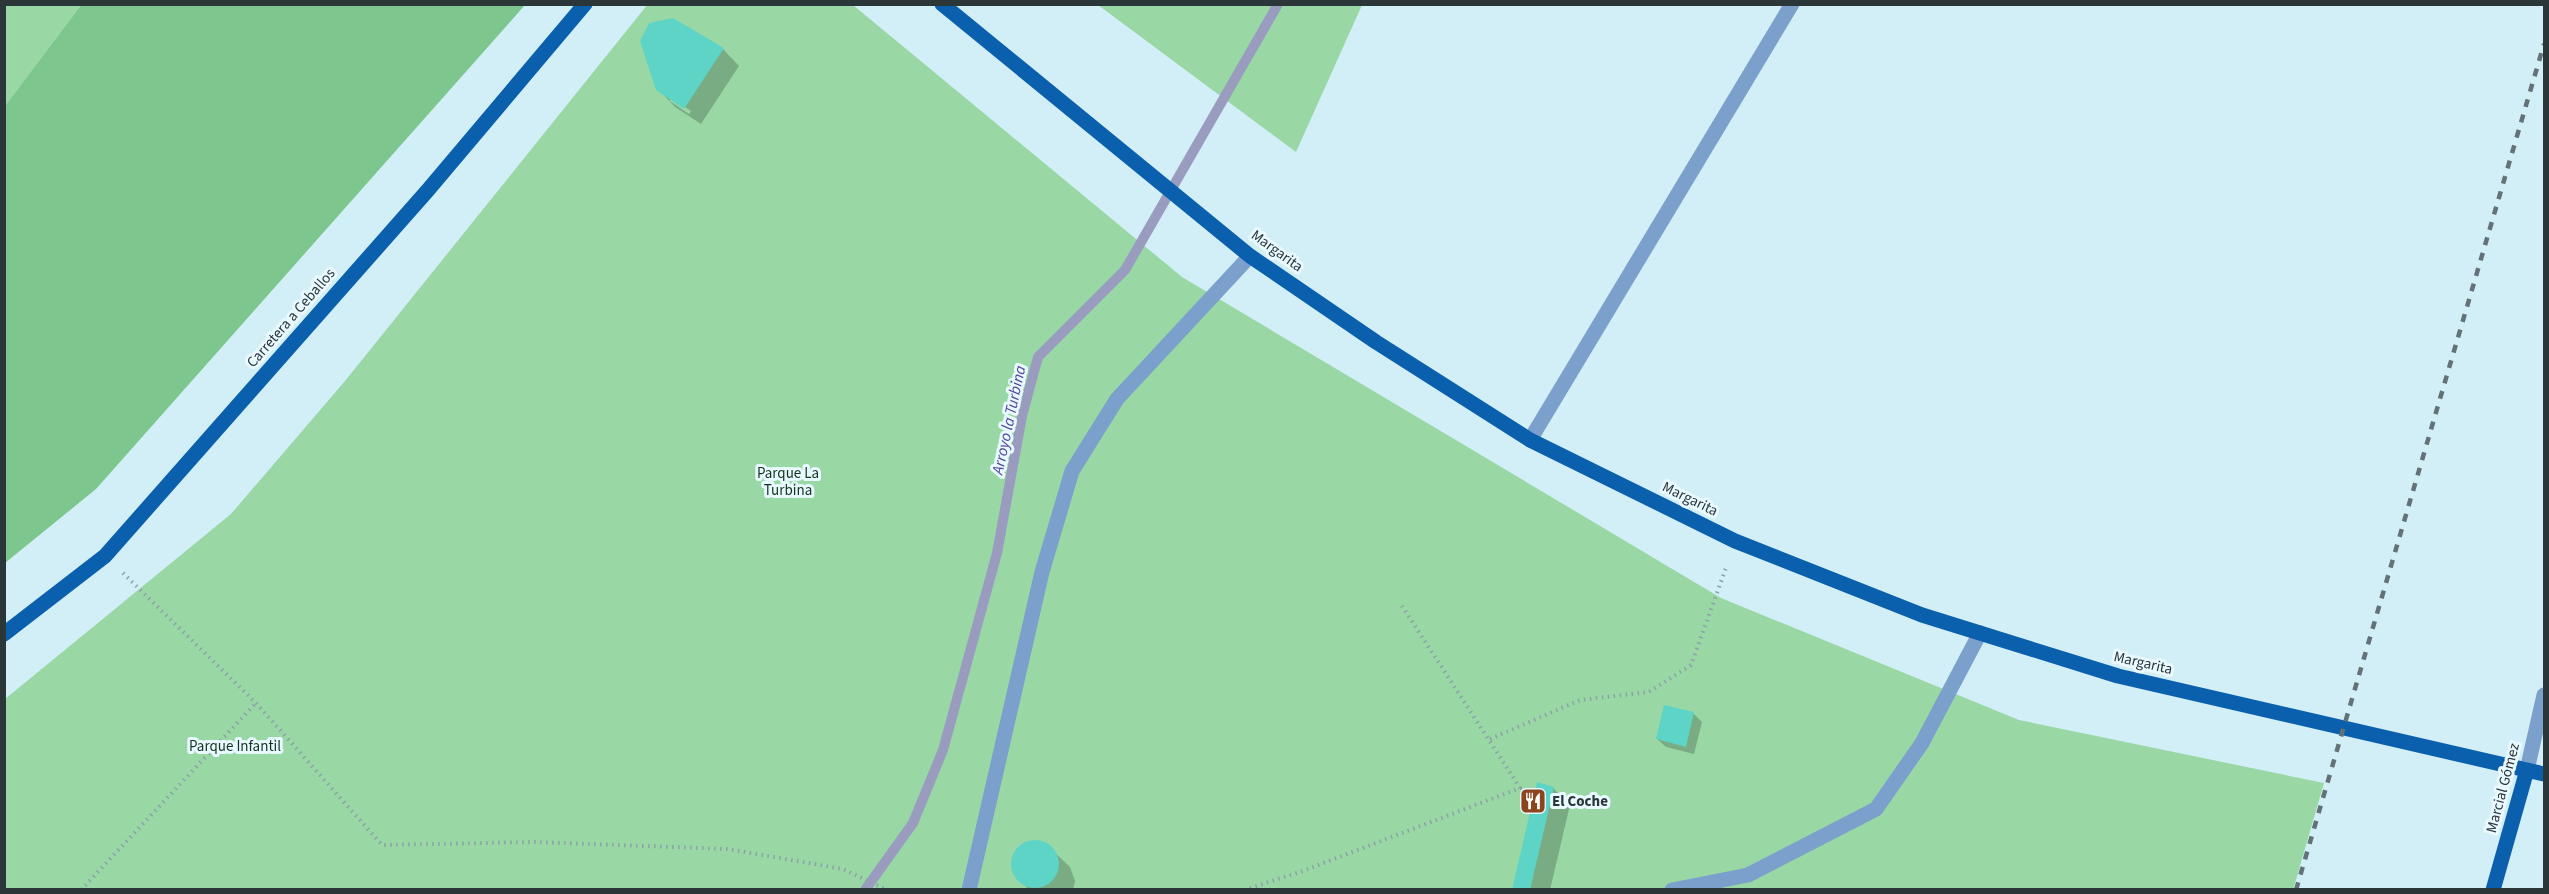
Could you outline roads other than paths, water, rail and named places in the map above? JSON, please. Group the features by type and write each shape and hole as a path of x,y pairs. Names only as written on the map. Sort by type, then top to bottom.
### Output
{"main road":[{"name":"Carretera a Ceballos","path":"4,634 105,556 420,199 585,4"},
{"name":"Margarita","path":"942,4 1250,256 1376,342 1530,441 1735,541 1922,615 2118,676 2544,774"},
{"name":"Marcial Gómez","path":"2493,890 2527,770"}],"street":[{"path":"1530,441 1792,4"},
{"path":"969,890 1042,572 1072,471 1117,399 1250,256"},
{"path":"1672,890 1748,875 1876,808 1922,743 1980,633"},
{"name":"Marcial Gómez","path":"2527,770 2544,695"}],"waterway":[{"name":"Arroyo la Turbina","path":"865,890 913,823 943,750 997,553 1022,416 1038,357 1125,270 1278,4"}],"railway":[{"path":"2296,890 2544,44"}],"place":[{"name":"El Coche","path":"1533,801"}],"park label":[{"name":"Parque La Turbina","path":"788,482"},
{"name":"Parque Infantil","path":"235,746"}]}
